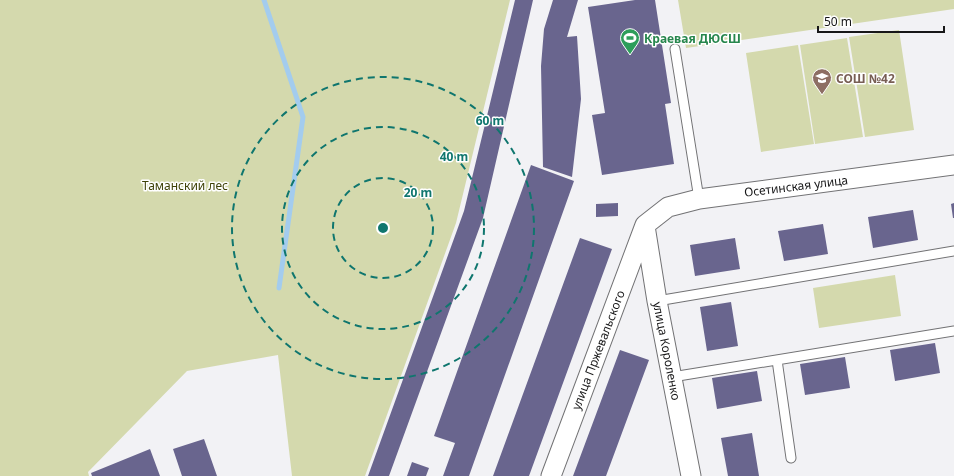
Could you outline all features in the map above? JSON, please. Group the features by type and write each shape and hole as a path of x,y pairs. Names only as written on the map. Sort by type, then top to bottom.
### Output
{"street":[{"name":"Осетинская улица","path":"645,225 668,207 699,199 954,165"},
{"name":"улица Короленко","path":"645,225 657,301 691,476"},
{"name":"улица Пржевальского","path":"551,476 645,225"}],"lane":[{"path":"675,49 699,199"},
{"path":"657,301 954,251"},
{"path":"672,377 954,331"},
{"path":"777,360 791,458"}],"green space":[{"name":"Таманский лес","path":"0,0 510,0 456,223 365,476 292,476 278,355 187,371 88,472 89,476 0,476"},
{"path":"678,0 954,0 954,9 686,48"},
{"path":"899,30 914,130 865,137 849,37"},
{"path":"847,38 863,137 815,144 800,45"},
{"path":"798,45 814,144 761,152 746,53"},
{"path":"895,275 901,316 819,328 813,288"}],"building":[{"path":"515,0 533,0 483,218 389,476 368,476 464,211"},
{"path":"553,0 578,0 567,37 577,36 581,99 572,177 543,167 541,66 544,29"},
{"name":"Краевая ДЮСШ","path":"635,0 655,0 671,103 665,104 674,164 602,175 592,115 605,113 588,7"},
{"path":"531,165 574,181 469,476 443,476 455,443 434,436"},
{"path":"618,203 618,216 596,217 596,204"},
{"path":"954,203 954,218 953,218 951,204"},
{"path":"913,210 918,240 873,248 868,217"},
{"path":"823,224 828,254 784,261 778,231"},
{"path":"580,238 612,249 529,476 493,476"},
{"path":"735,238 740,269 695,276 690,245"},
{"path":"731,302 738,346 707,351 700,307"},
{"path":"935,343 940,373 895,381 890,350"},
{"path":"620,350 649,360 606,476 573,476"},
{"path":"845,357 850,388 805,395 800,364"},
{"path":"757,371 762,401 717,409 712,378"},
{"path":"752,433 759,476 728,476 721,438"},
{"path":"204,439 217,476 182,476 173,449"},
{"path":"150,449 160,476 92,476 91,473"},
{"path":"412,462 429,468 426,476 407,476"}],"waterway":[{"path":"264,0 303,117 279,288"}],"place":[{"name":"Краевая ДЮСШ","path":"630,55"},
{"name":"СОШ №42","path":"822,95"}]}
